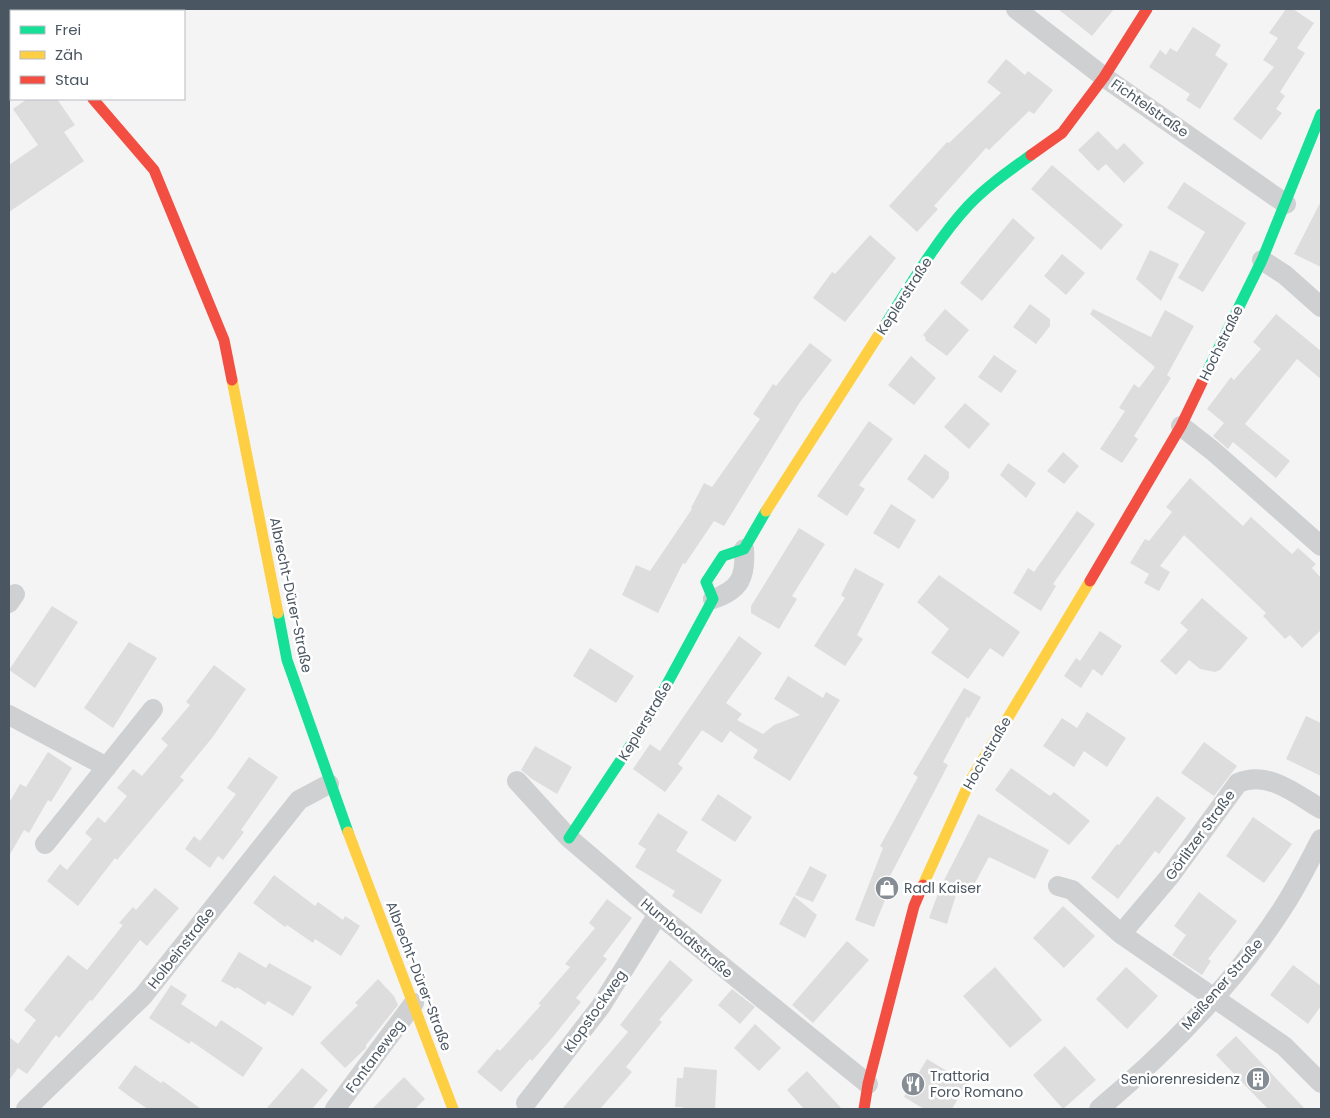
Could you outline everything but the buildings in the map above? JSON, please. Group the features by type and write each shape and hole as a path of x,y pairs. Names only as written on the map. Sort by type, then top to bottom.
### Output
{"street":[{"name":"Fichtelstraße","path":"1016,9 1104,77 1286,204"},
{"name":"Keplerstraße","path":"569,838 648,719 713,599 731,593 746,569 744,549 778,491 921,268 968,206 1003,175 1062,133 1104,77 1147,9"},
{"name":"Albrecht-Dürer-Straße","path":"94,100 154,170 188,248 224,340 288,660 329,784 453,1109"},
{"name":"Hochstraße","path":"864,1109 868,1084 914,906 970,781 1181,426 1262,260 1286,204 1315,152 1321,114"},
{"path":"1262,260 1285,275 1321,307"},
{"path":"1181,426 1213,451 1321,546"},
{"path":"45,844 153,709"},
{"path":"9,715 107,767"},
{"name":"Görlitzer Straße","path":"1121,934 1170,876 1238,783 1250,778 1262,779 1278,784 1321,809"},
{"name":"Humboldtstraße","path":"517,781 569,838 658,914 868,1084"},
{"name":"Holbeinstraße","path":"26,1109 143,996 299,800 329,784"},
{"name":"Meißener Straße","path":"1099,1109 1157,1057 1215,997 1262,939 1287,902 1321,839"},
{"path":"1058,886 1072,890 1121,934 1284,1046 1321,1083"},
{"name":"Klopstockweg","path":"526,1103 601,1006 658,914"},
{"name":"Fontaneweg","path":"335,1109 414,1003"}],"traffic: fast":[{"path":"1205,376 1262,260 1321,114"},
{"path":"885,325 924,263 968,206 998,179 1031,155"},
{"path":"569,838 648,719 713,599 706,582 723,556 744,549 766,511"},
{"path":"278,613 287,660 348,832"}],"traffic: slow":[{"path":"766,511 885,325"},
{"path":"232,380 278,613"},
{"path":"923,885 970,781 1090,581"},
{"path":"348,832 453,1109"}],"traffic: jam":[{"path":"1031,155 1062,133 1104,77 1147,9"},
{"path":"94,100 154,170 224,340 232,380"},
{"path":"1090,581 1181,426 1205,376"},
{"path":"864,1109 868,1084 914,906 923,885"}],"place":[{"name":"Radl Kaiser","path":"887,888"},
{"name":"Seniorenresidenz","path":"1258,1079"},
{"name":"Trattoria Foro Romano","path":"913,1084"}]}
